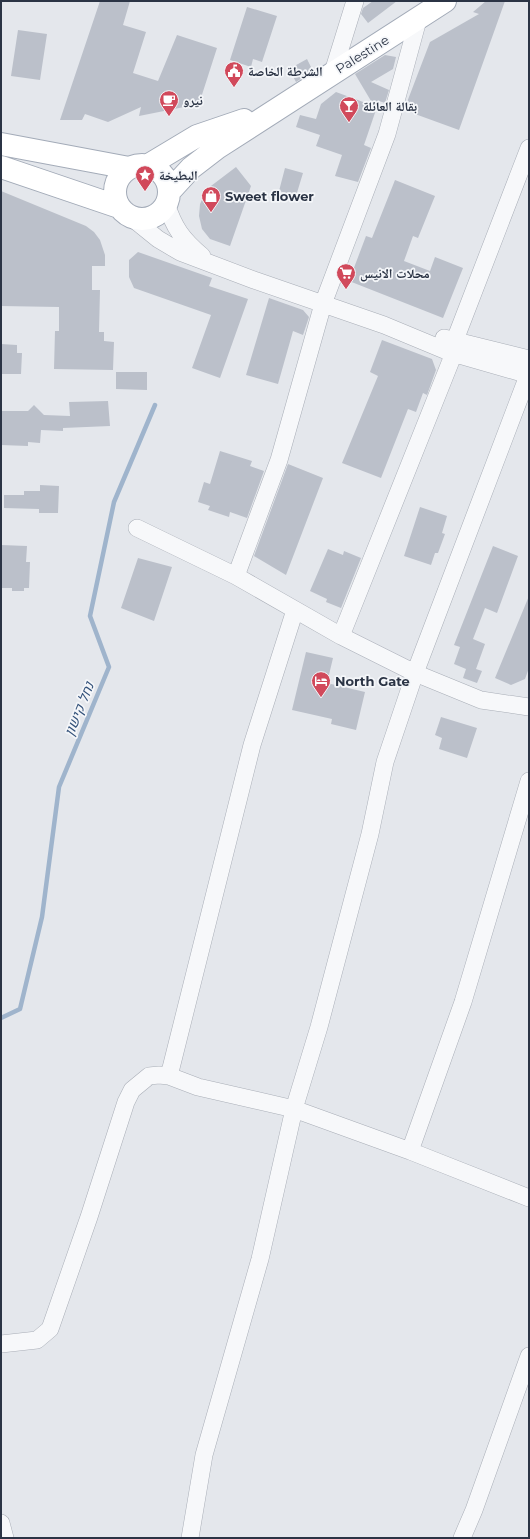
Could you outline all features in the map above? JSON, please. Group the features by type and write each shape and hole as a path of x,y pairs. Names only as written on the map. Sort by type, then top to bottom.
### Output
{"main road":[{"name":"Palestine","path":"168,197 191,168 259,119 418,20 445,1"},
{"path":"126,213 115,199 114,190 117,181 122,174 197,136 240,121 259,119"},
{"path":"1,144 138,167 163,175 168,197 158,214 150,218 126,213 1,167"}],"street":[{"path":"333,72 355,1"},
{"path":"236,576 279,460 323,304 387,134 418,20"},
{"path":"341,636 454,347 529,148"},
{"path":"168,197 171,220 177,232 187,243 208,261"},
{"path":"126,213 158,239 180,252 208,261 254,280 384,325 454,347 529,374 415,674 385,762 366,849 319,1027 294,1110 260,1259 204,1455 190,1538"},
{"path":"454,347 529,359"},
{"path":"137,528 236,576 341,636 415,674 480,700 529,707"},
{"path":"169,1076 252,745 295,610"},
{"path":"410,1151 463,1002 529,781"},
{"path":"1,1344 37,1340 50,1329 89,1218 126,1102 132,1090 149,1076 169,1076 198,1087 294,1110 410,1151 529,1198"},
{"path":"462,1538 474,1510 529,1356"},
{"path":"1,1523 5,1538"}],"building":[{"path":"100,1 130,1 123,25 146,32 133,73 158,81 177,35 217,48 199,104 139,116 141,107 108,122 85,114 82,120 60,120"},
{"path":"373,1 397,1 368,23 361,14 363,8"},
{"path":"486,1 505,1 459,130 404,110 430,42 479,14 473,12"},
{"path":"247,7 277,16 262,62 253,59 251,67 230,60"},
{"path":"18,30 47,34 40,80 11,76"},
{"path":"385,55 396,57 393,69 371,82 389,90 385,103 379,101 364,145 371,148 358,182 335,176 342,155 316,146 320,135 296,127 300,115 316,119 321,104 336,92 374,106 355,74"},
{"path":"307,59 313,71 296,82 289,69"},
{"path":"236,167 251,186 230,246 210,239 202,229 199,216 200,204 207,189"},
{"path":"285,168 303,173 296,196 279,191"},
{"path":"395,180 435,196 418,238 413,236 404,261 430,271 435,257 463,268 443,318 349,281 366,236 372,238"},
{"path":"1,191 86,226 94,232 100,240 105,255 105,266 92,266 92,290 100,290 99,332 104,332 104,341 114,342 113,370 54,369 55,331 59,331 59,307 1,306"},
{"path":"138,252 212,278 209,286 248,299 220,378 192,368 211,315 134,288 129,277 129,260"},
{"path":"269,298 303,310 309,317 303,335 293,331 278,384 246,375"},
{"path":"382,340 432,359 436,370 427,395 423,393 416,412 408,409 381,478 342,463 378,376 370,372"},
{"path":"1,344 17,345 17,353 22,353 21,374 1,374"},
{"path":"116,372 147,372 147,390 116,389"},
{"path":"108,401 110,426 63,428 63,431 41,430 40,443 28,442 28,446 1,445 1,411 28,411 34,405 44,415 70,416 69,402"},
{"path":"220,451 252,461 250,466 264,471 247,518 230,512 229,517 208,510 210,506 198,502 204,482 210,484"},
{"path":"288,464 323,478 286,575 254,556"},
{"path":"40,485 59,486 58,513 39,513 39,509 4,508 4,495 24,495 24,491 40,491"},
{"path":"420,507 447,516 442,533 445,534 438,553 435,553 431,565 404,556"},
{"path":"1,545 27,546 26,562 30,562 29,588 24,588 24,591 12,591 12,588 1,588"},
{"path":"493,546 518,556 497,613 485,608 473,639 485,644 476,669 482,671 477,683 463,678 466,669 454,664 460,647 454,645"},
{"path":"328,549 343,555 344,551 361,558 341,608 326,602 327,599 310,591"},
{"path":"138,558 172,567 154,621 121,608"},
{"path":"529,596 529,668 525,679 511,685 495,678"},
{"path":"306,652 333,658 327,683 365,692 356,730 331,724 332,719 292,710"},
{"path":"441,717 477,728 467,758 439,749 442,738 435,735"}],"waterway":[{"name":"נחל קישון","path":"1,1018 20,1009 42,917 59,787 109,667 90,616 114,502 155,405"}],"place":[{"name":"الشرطة الخاصة","path":"234,88"},
{"name":"نيرو","path":"169,117"},
{"name":"بقالة العائلة","path":"349,123"},
{"name":"البطيخة","path":"145,192"},
{"name":"Sweet flower","path":"211,213"},
{"name":"محلات الانيس","path":"346,290"},
{"name":"North Gate","path":"321,698"}]}
